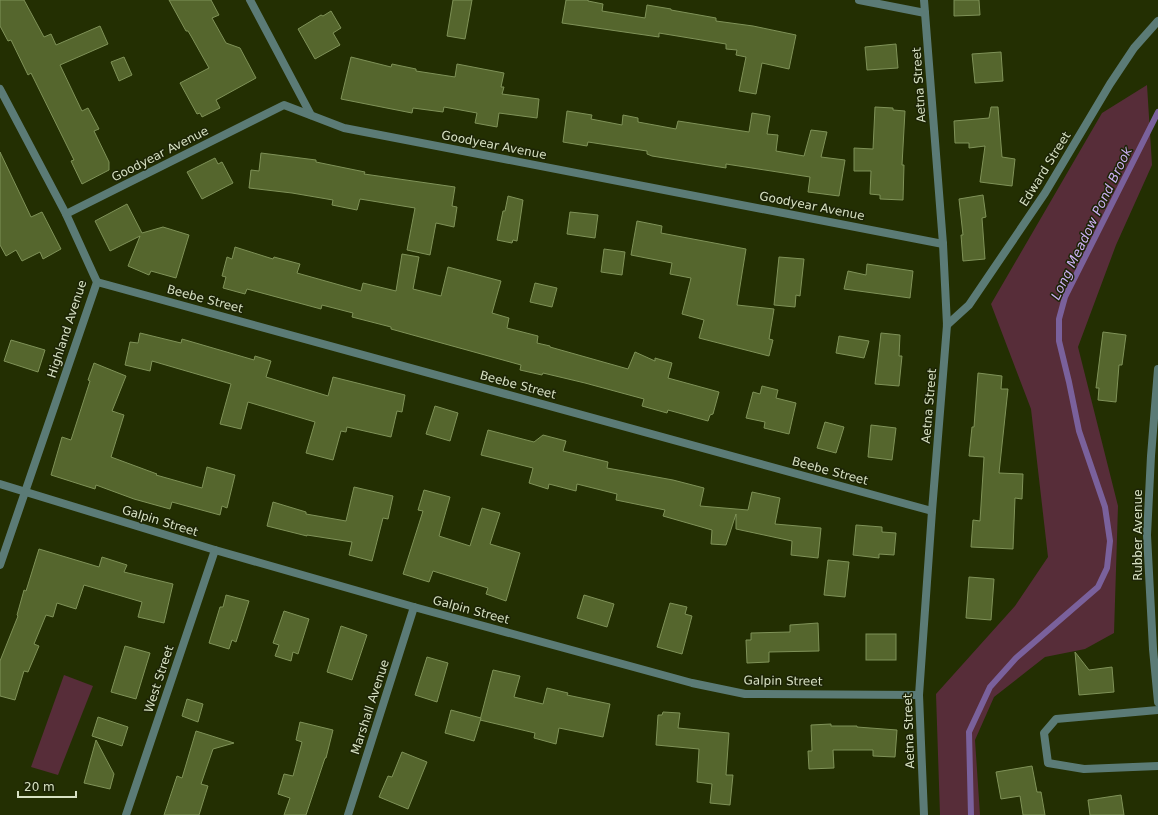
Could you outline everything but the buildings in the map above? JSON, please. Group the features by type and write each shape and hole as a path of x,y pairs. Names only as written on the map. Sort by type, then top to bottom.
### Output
{"street":[{"path":"250,0 311,115"},
{"path":"859,0 925,13"},
{"name":"Aetna Street","path":"924,0 943,244 947,325 932,511 920,695 924,815"},
{"name":"Edward Street","path":"947,325 969,305 1045,193 1110,84 1134,48 1158,22"},
{"name":"Highland Avenue","path":"0,89 66,214 97,282 26,493 0,565"},
{"name":"Goodyear Avenue","path":"66,214 284,105 344,128 943,244"},
{"name":"Beebe Street","path":"97,282 932,511"},
{"name":"Rubber Avenue","path":"1158,369 1150,456 1147,535 1153,649 1158,702"},
{"name":"Galpin Street","path":"0,484 215,550 414,607 692,683 745,694 920,695"},
{"name":"West Street","path":"126,815 215,550"},
{"name":"Marshall Avenue","path":"348,815 414,607"},
{"path":"1158,710 1056,719 1044,733 1048,763 1084,769 1158,766"}],"shaded area":[{"path":"1147,85 1152,165 1116,245 1078,347 1118,506 1114,633 1085,649 1045,657 994,697 975,740 980,815 940,815 936,694 1015,606 1048,557 1031,409 991,304 1102,113"},
{"path":"64,675 93,686 58,775 31,767"}],"waterway":[{"name":"Long Meadow Pond Brook","path":"971,815 969,732 990,687 1016,658 1098,587 1107,568 1110,541 1105,507 1079,431 1059,341 1059,319 1065,297 1158,112"}]}
